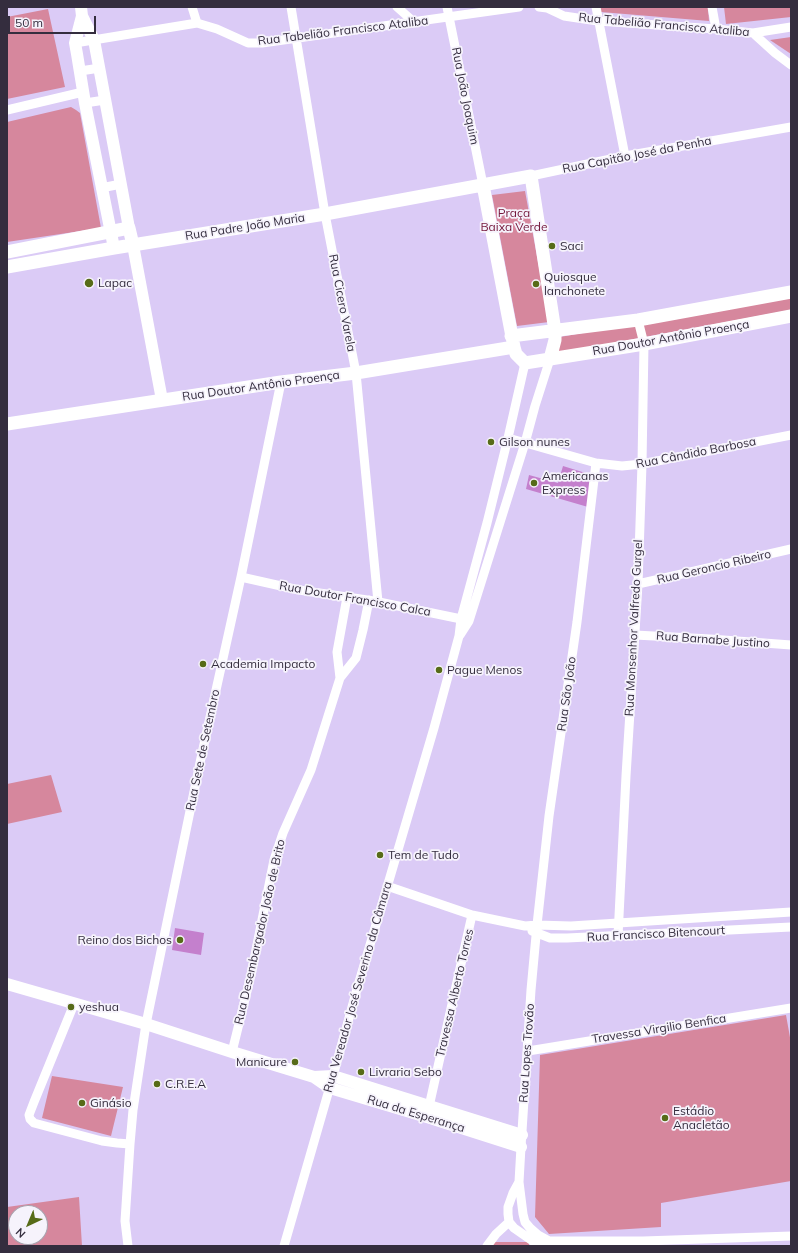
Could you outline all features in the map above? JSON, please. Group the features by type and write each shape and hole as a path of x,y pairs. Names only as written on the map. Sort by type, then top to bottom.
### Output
{"main road":[{"name":"Rua Capitão José da Penha","path":"482,185 531,176"},
{"path":"482,185 516,354 525,363 550,359 555,340 555,330 531,176"},
{"name":"Rua Padre João Maria","path":"12,266 325,214 482,185"},
{"path":"12,266 11,251 129,228 133,245"},
{"name":"Rua Doutor Antônio Proença","path":"555,330 638,320 791,292"},
{"name":"Rua Doutor Antônio Proença","path":"550,359 644,344 791,316"},
{"path":"513,341 555,330"},
{"name":"Rua Doutor Antônio Proença","path":"7,424 282,382 356,373 513,341"}],"street":[{"path":"192,7 197,23"},
{"name":"Rua Cicero Varela","path":"291,7 325,214 356,373 374,601"},
{"path":"397,7 414,22"},
{"name":"Rua Tabelião Francisco Ataliba","path":"75,43 197,23 217,29 248,43 262,43 414,22 448,12 519,7"},
{"name":"Rua Tabelião Francisco Ataliba","path":"545,7 564,16 598,21 753,33 791,27"},
{"path":"596,7 624,156"},
{"path":"712,7 716,29"},
{"path":"82,11 94,40 129,228"},
{"path":"82,11 75,43 101,188 114,248"},
{"name":"Rua João Joaquim","path":"448,12 482,185"},
{"path":"753,33 791,65"},
{"path":"80,71 100,68"},
{"path":"7,110 84,98 105,100"},
{"name":"Rua Capitão José da Penha","path":"531,176 624,156 791,127"},
{"path":"101,188 121,184"},
{"path":"133,245 162,400"},
{"name":"Rua Monsenhor Valfredo Gurgel","path":"618,936 638,584 642,464 644,344 638,320"},
{"name":"Rua Vereador José Severino da Câmara","path":"284,1246 386,886 434,728 459,636 499,527 550,359"},
{"name":"Rua Vereador José Severino da Câmara","path":"465,620 525,363"},
{"name":"Rua Sete de Setembro","path":"130,1144 133,1110 146,1024 199,766 282,382"},
{"name":"Rua Cândido Barbosa","path":"508,438 596,463 622,466 642,464 791,435"},
{"name":"Rua São João","path":"537,929 549,816 578,614 596,463"},
{"path":"487,523 499,527"},
{"name":"Rua Geroncio Ribeiro","path":"638,584 791,549"},
{"name":"Rua Doutor Francisco Calca","path":"241,577 299,590 374,601 465,620"},
{"name":"Rua Desembargador João de Brito","path":"340,678 337,652 347,597"},
{"name":"Rua Desembargador João de Brito","path":"232,1052 251,975 274,860 283,833 311,770 340,678 356,658 363,630 374,601"},
{"name":"Rua Barnabe Justino","path":"635,636 710,639 791,645"},
{"name":"Rua Francisco Bitencourt","path":"386,886 472,915 537,929 791,912"},
{"name":"Travessa Alberto Torres","path":"428,1111 472,915"},
{"name":"Rua Francisco Bitencourt","path":"537,929 550,938 561,938 677,934 791,927"},
{"name":"Rua Lopes Trovão","path":"519,1182 531,990 537,929"},
{"name":"Rua da Esperança","path":"7,984 146,1024 521,1141"},
{"path":"74,1004 29,1116 34,1123 102,1141 130,1144 125,1221 128,1246"},
{"name":"Travessa Virgilio Benfica","path":"528,1051 791,1008"},
{"path":"519,1182 508,1207 510,1222 514,1228 538,1242 756,1242 791,1236"},
{"path":"519,1182 525,1222 538,1242"},
{"path":"487,1246 496,1234 510,1222"}],"green space":[{"path":"600,7 708,7 709,21 601,12"},
{"path":"724,7 791,7 791,17 726,24"},
{"path":"48,9 65,87 7,99 7,17"},
{"path":"791,37 791,54 770,40"},
{"path":"71,107 80,113 101,228 7,242 7,122"},
{"name":"Praça Baixa Verde","path":"525,191 549,322 517,326 492,195"},
{"path":"791,296 791,310 558,353 560,337"},
{"path":"51,775 62,812 7,824 7,784"},
{"name":"Estádio Anacletão","path":"786,1015 791,1043 791,1181 661,1203 661,1227 549,1234 535,1217 540,1055"},
{"name":"Ginásio","path":"52,1076 123,1087 111,1136 42,1118"},
{"path":"79,1197 82,1246 7,1246 7,1207 8,1245 48,1245 48,1205 21,1205"},
{"path":"494,1242 529,1242 529,1246 492,1246"}],"building":[{"path":"563,466 592,475 588,507 526,489 529,475 558,483"},
{"path":"175,928 204,933 201,955 172,950"}],"place":[{"name":"Saci","path":"552,246"},
{"name":"Lapac","path":"89,283"},
{"name":"Quiosque lanchonete","path":"536,284"},
{"name":"Gilson nunes","path":"491,442"},
{"name":"Americanas Express","path":"534,483"},
{"name":"Academia Impacto","path":"203,664"},
{"name":"Pague Menos","path":"439,670"},
{"name":"Tem de Tudo","path":"380,855"},
{"name":"Reino dos Bichos","path":"180,940"},
{"name":"yeshua","path":"71,1007"},
{"name":"Manicure","path":"295,1062"},
{"name":"Livraria Sebo","path":"361,1072"},
{"name":"C.R.E.A","path":"157,1084"},
{"name":"Ginásio","path":"82,1103"},
{"name":"Estádio Anacletão","path":"665,1118"}]}
